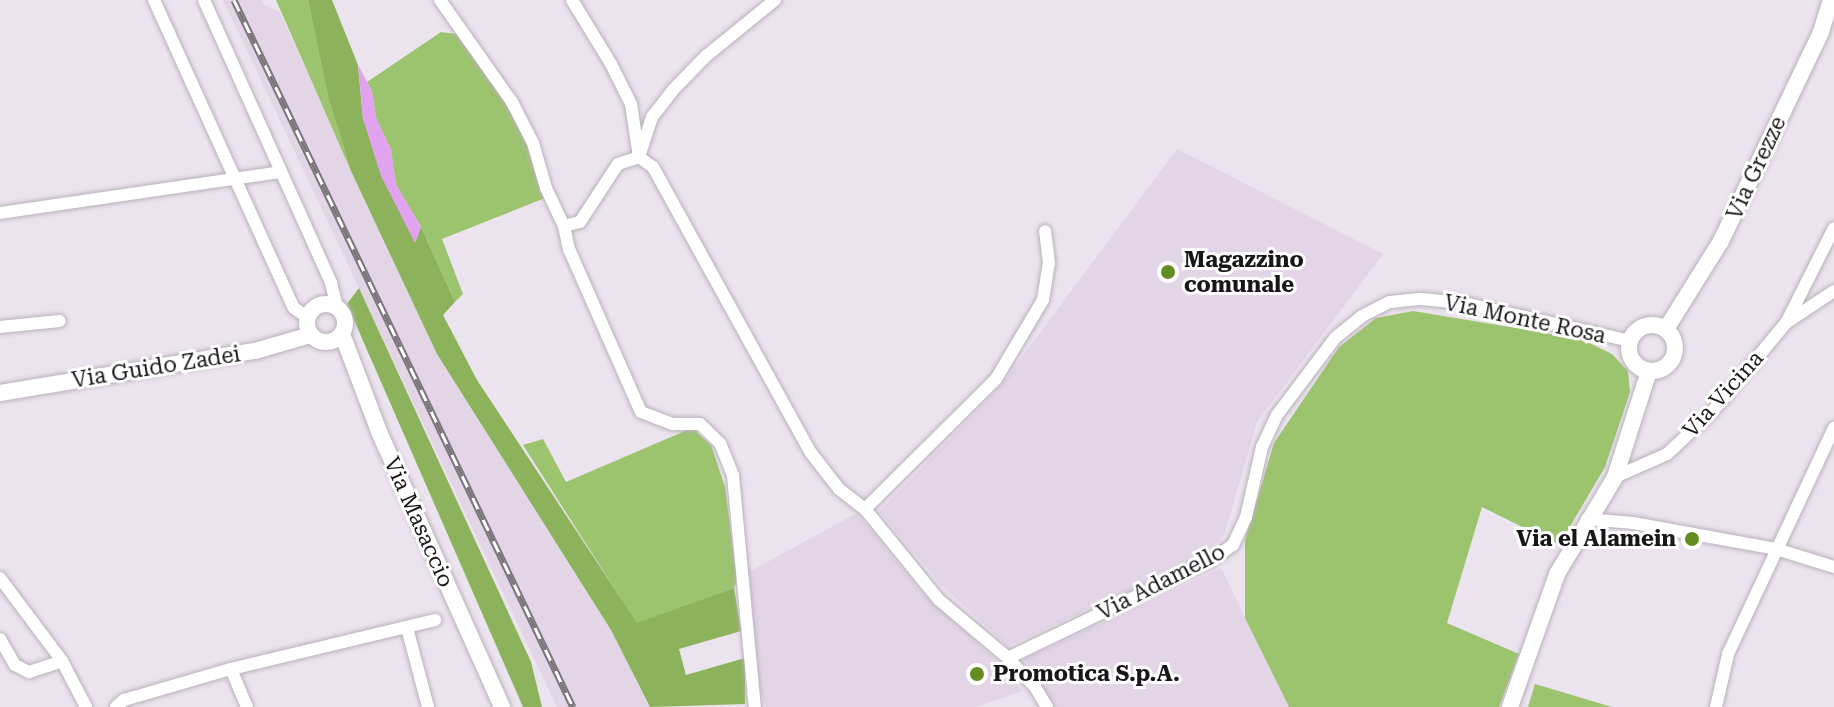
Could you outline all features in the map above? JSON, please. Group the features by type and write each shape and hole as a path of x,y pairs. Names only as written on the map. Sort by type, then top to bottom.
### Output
{"street":[{"path":"154,0 239,181 294,308 307,317 310,335 326,342 342,334 344,316 337,307 331,283 204,0"},
{"path":"440,0 512,102 533,143 546,188 564,226 569,249 641,412 673,424 700,424 720,443 733,476 755,707"},
{"path":"572,0 631,104 639,157 653,167 660,179 811,453 839,489 865,509 939,600 1008,658 1035,687 1047,707"},
{"path":"639,157 652,117 673,90 706,56 775,0"},
{"name":"Via Grezze","path":"1666,329 1721,241 1821,32 1831,0"},
{"path":"564,226 580,222 618,164 639,157"},
{"path":"0,213 239,181 281,172"},
{"name":"Via Vicina","path":"1615,477 1667,454 1712,412 1786,323 1834,228"},
{"path":"865,509 996,379 1043,300 1049,263 1045,231"},
{"path":"1786,323 1834,291"},
{"name":"Via Monte Rosa","path":"1277,415 1335,338 1362,316 1390,302 1421,299 1464,303 1630,341"},
{"path":"307,317 319,304 337,307"},
{"path":"0,327 60,321"},
{"path":"1645,326 1666,329 1675,342 1674,357 1664,368 1649,371 1631,357 1630,341 1645,326"},
{"name":"Via Masaccio","path":"342,334 380,434 502,707"},
{"name":"Via Guido Zadei","path":"0,393 255,351 310,335"},
{"path":"1510,707 1557,574 1587,519 1615,477 1649,371"},
{"name":"Via Adamello","path":"1008,658 1210,561 1233,545 1246,517 1262,447 1277,415"},
{"path":"1716,707 1728,654 1834,428"},
{"path":"1587,519 1633,523 1776,549 1834,567"},
{"path":"0,578 62,661 86,707"},
{"path":"116,707 124,700 231,669 435,620"},
{"path":"407,628 428,707"},
{"path":"0,639 15,665 29,672 62,661"},
{"path":"231,669 247,707"}],"shaded area":[{"path":"223,0 262,0 265,6 279,11 437,354 611,630 650,707 557,707"},
{"path":"358,65 372,91 376,118 391,150 396,185 421,227 415,243 381,176 363,119"},
{"path":"1177,149 1383,254 1257,422 1224,536 1202,557 1008,646 942,586 879,511 996,392"},
{"path":"857,513 920,590 1003,667 1022,691 976,707 766,707 761,694 749,572"},
{"path":"1221,568 1289,707 1055,707 1024,659"}],"green space":[{"path":"276,0 308,0 328,97 351,171"},
{"path":"308,0 332,0 358,65 363,119 415,242 421,227 455,302 443,315 477,380 637,623 734,588 741,631 679,649 686,675 745,658 745,704 650,707 611,630 437,354 351,171 328,97"},
{"path":"441,32 456,34 501,95 527,141 545,198 442,239 463,294 455,302 421,227 396,185 391,150 376,118 372,91 367,82"},
{"path":"359,288 531,662 542,707 523,707 347,304"},
{"path":"1413,311 1581,339 1612,354 1628,371 1630,392 1605,467 1559,545 1482,507 1447,623 1519,654 1499,707 1289,707 1245,618 1245,540 1274,443 1339,347 1376,318"},
{"path":"692,428 711,445 725,487 737,580 734,588 637,624 523,445 543,439 566,482"},
{"path":"1535,684 1612,707 1528,707"}],"railway":[{"path":"234,0 573,707"}],"place":[{"name":"Magazzino comunale","path":"1168,272"},
{"name":"Via el Alamein","path":"1692,539"},
{"name":"Promotica S.p.A.","path":"977,674"}]}
